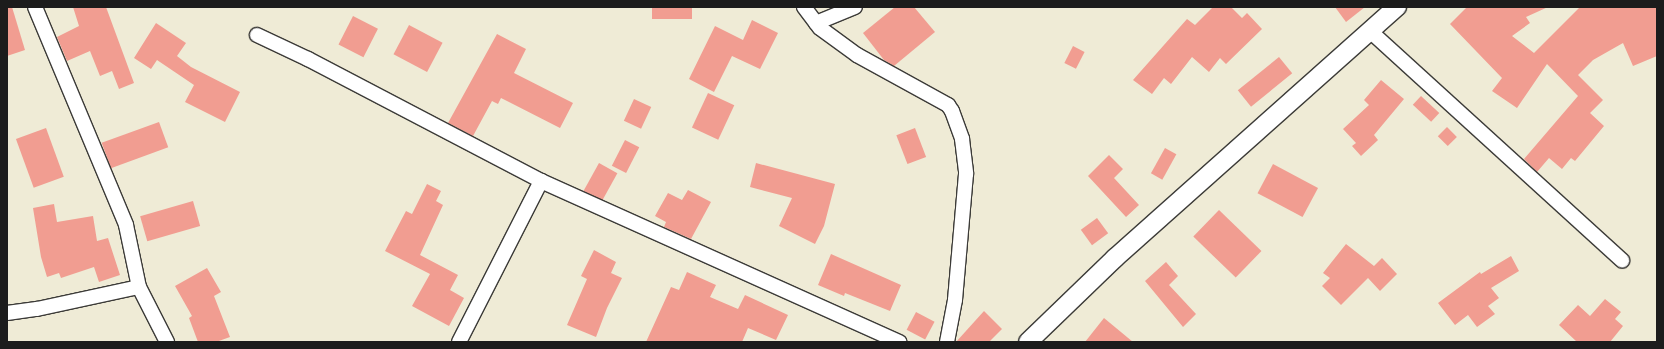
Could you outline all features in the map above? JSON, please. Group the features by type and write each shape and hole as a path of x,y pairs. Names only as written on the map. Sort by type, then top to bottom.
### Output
{"street":[{"path":"35,7 126,225 140,287 167,342"},
{"path":"804,7 816,23 857,54 948,105 954,115 962,139 966,174 955,300 947,342"},
{"path":"816,23 856,7"},
{"path":"1028,342 1115,258 1398,7"},
{"path":"1370,31 1622,260"},
{"path":"256,35 308,59 542,181 899,342"},
{"path":"459,342 542,181"},
{"path":"7,313 37,309 140,287"}],"building":[{"path":"7,7 12,7 25,50 7,56"},
{"path":"73,7 106,7 134,83 119,89 112,71 100,76 90,51 67,61 57,37 79,26"},
{"path":"652,7 692,7 692,19 652,19"},
{"path":"895,7 914,7 935,32 894,66 884,60 863,33"},
{"path":"1213,7 1231,7 1242,18 1247,13 1262,29 1226,64 1220,58 1209,72 1192,57 1171,84 1164,78 1152,94 1133,80 1187,19 1195,25"},
{"path":"1335,7 1365,7 1346,22"},
{"path":"1467,7 1548,7 1526,17 1530,23 1512,36 1534,53 1580,7 1657,7 1657,56 1633,66 1623,43 1593,60 1578,75 1603,100 1590,113 1604,126 1575,161 1571,158 1562,169 1549,158 1537,172 1524,159 1578,96 1547,64 1517,108 1492,91 1502,78 1450,24"},
{"path":"353,16 378,29 363,57 338,45"},
{"path":"752,20 778,33 760,69 732,56 714,92 689,79 715,26 743,40"},
{"path":"156,23 186,43 177,56 191,67 240,92 225,122 185,102 194,85 157,60 151,69 134,58"},
{"path":"409,25 443,43 427,72 394,54"},
{"path":"497,34 526,49 514,73 573,103 560,128 501,98 498,104 492,101 473,136 448,123"},
{"path":"1073,46 1085,52 1076,69 1064,63"},
{"path":"1279,57 1292,73 1251,107 1238,90"},
{"path":"1381,80 1404,99 1374,135 1378,140 1361,156 1352,146 1356,143 1343,129 1369,105 1364,100"},
{"path":"708,93 734,105 718,140 692,127"},
{"path":"1421,96 1439,113 1431,122 1413,105"},
{"path":"634,99 651,107 641,129 624,121"},
{"path":"159,122 168,147 111,168 102,143"},
{"path":"1447,127 1457,137 1448,146 1438,136"},
{"path":"46,128 64,177 34,188 16,139"},
{"path":"915,128 926,157 907,164 896,135"},
{"path":"625,140 639,147 626,173 612,166"},
{"path":"1165,148 1176,154 1162,180 1151,173"},
{"path":"1109,155 1123,169 1114,178 1139,205 1126,217 1088,176"},
{"path":"599,163 617,173 602,201 583,191"},
{"path":"756,163 835,184 824,226 815,244 779,226 792,198 750,187"},
{"path":"1273,164 1318,188 1303,217 1258,193"},
{"path":"427,184 441,191 436,201 443,205 420,255 458,275 450,290 464,298 449,326 412,306 430,274 385,251 406,211 412,214"},
{"path":"688,190 711,202 691,239 664,227 666,222 655,216 668,193 682,200"},
{"path":"193,201 200,226 147,241 140,216"},
{"path":"54,204 57,222 93,216 97,241 108,238 120,275 99,282 94,267 61,278 59,273 47,277 41,257 33,208"},
{"path":"1219,210 1261,251 1236,278 1193,237"},
{"path":"1097,218 1108,233 1092,245 1081,230"},
{"path":"1346,244 1374,266 1382,258 1397,274 1380,291 1368,278 1341,305 1322,286 1330,278 1323,273"},
{"path":"594,250 616,262 611,273 622,278 607,308 596,337 567,325 587,279 581,276"},
{"path":"831,254 901,285 890,311 845,293 844,296 818,285"},
{"path":"1511,256 1519,271 1491,288 1499,298 1488,306 1495,314 1477,327 1468,315 1455,325 1438,303 1480,272 1481,274"},
{"path":"1166,262 1178,276 1169,285 1196,314 1183,327 1145,281"},
{"path":"207,268 221,292 214,296 230,337 216,342 198,342 189,318 192,316 175,286"},
{"path":"687,272 716,285 710,297 738,309 745,295 788,315 776,340 748,328 742,342 646,342 671,287 679,290"},
{"path":"1605,299 1621,312 1615,319 1623,326 1610,342 1577,342 1559,325 1578,305 1590,316"},
{"path":"984,311 1002,329 989,342 956,342"},
{"path":"916,312 935,322 925,340 907,330"},
{"path":"1104,318 1133,342 1085,342"}]}
